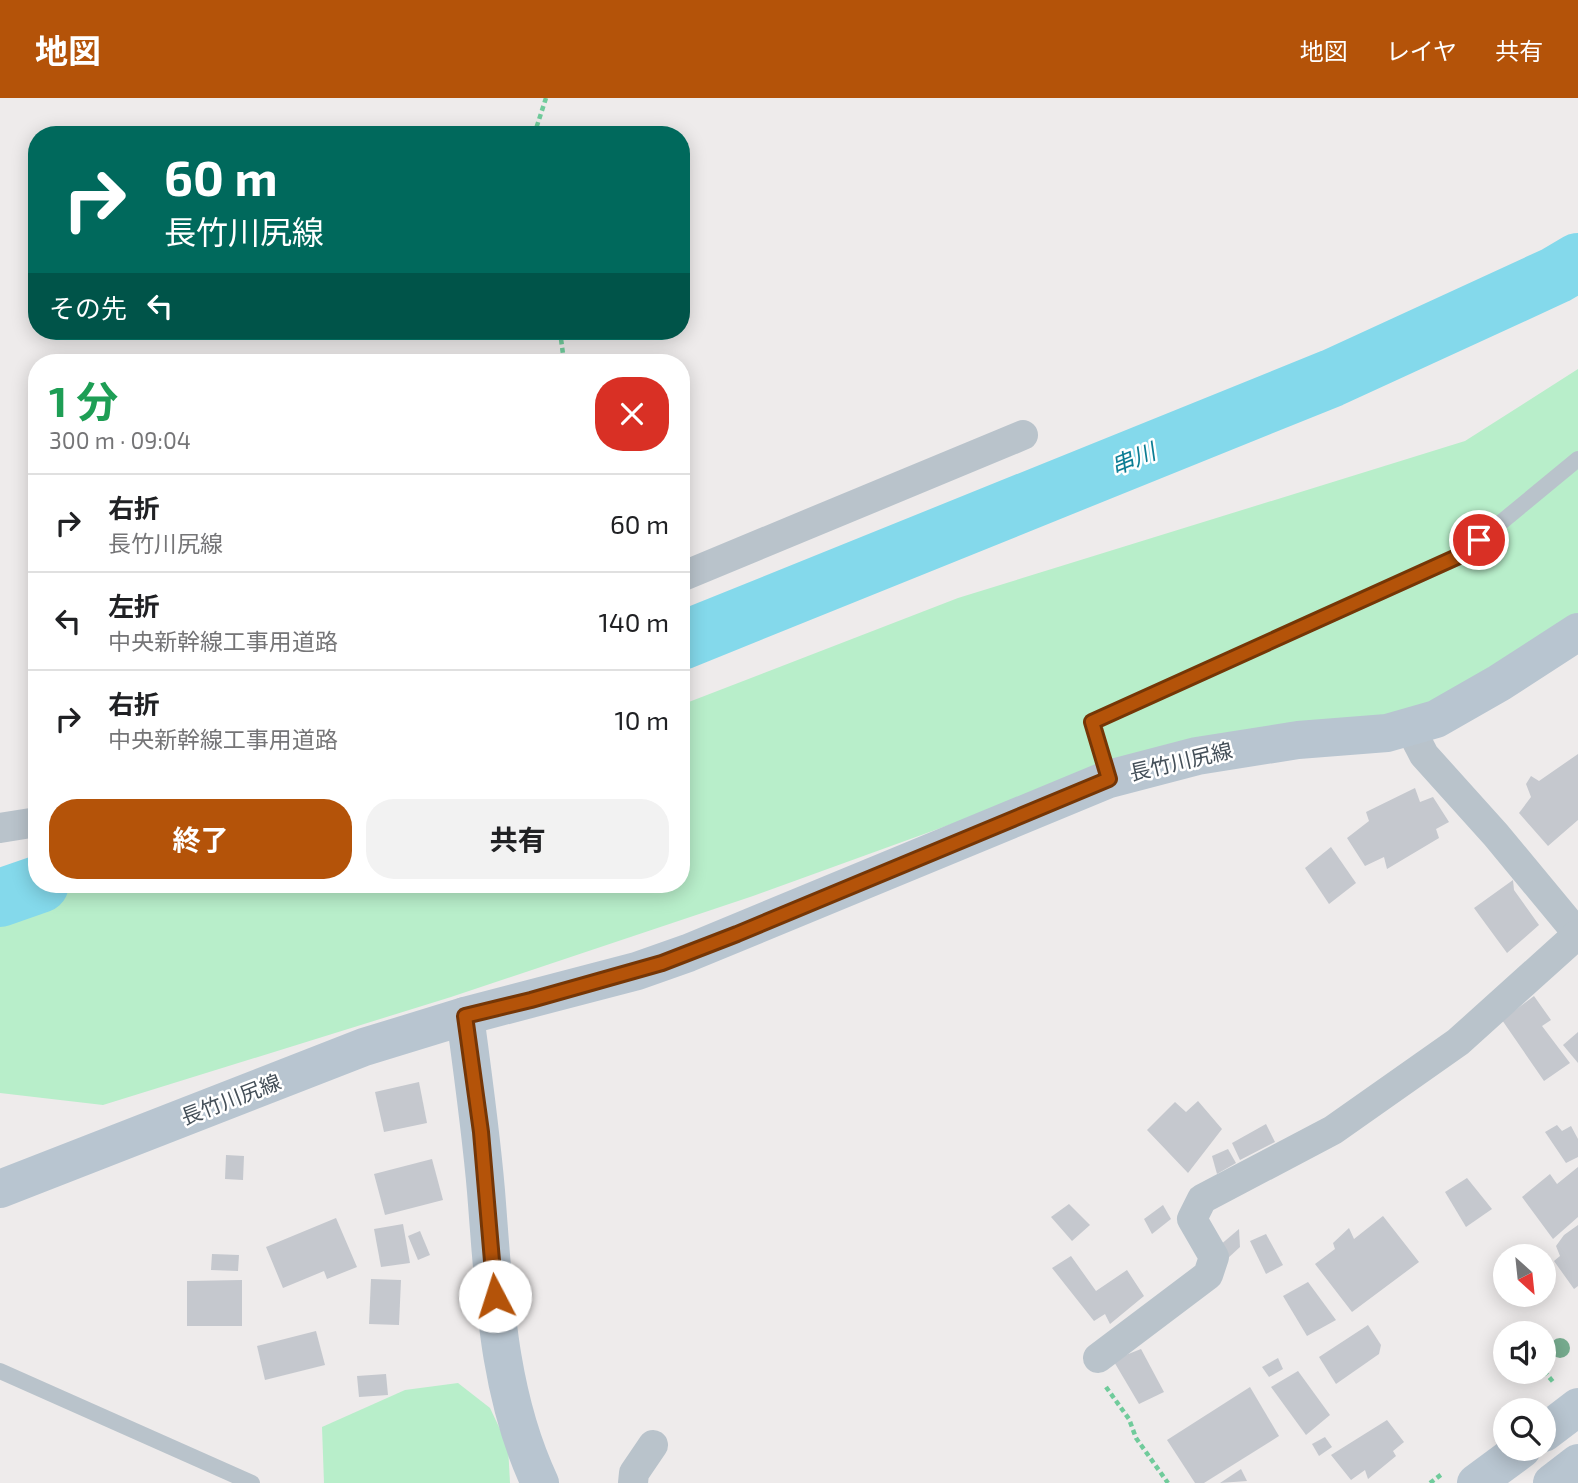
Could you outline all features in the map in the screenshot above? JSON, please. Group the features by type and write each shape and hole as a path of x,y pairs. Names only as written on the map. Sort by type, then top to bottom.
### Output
{"main road":[{"name":"長竹川尻線","path":"0,1189 364,1047 465,1016 662,963 1109,779 1153,766 1219,752 1298,740 1387,733 1436,719 1578,632"},
{"path":"465,1016 481,1132 495,1296 506,1376 514,1416 540,1483"},
{"path":"1556,1424 1578,1407"},
{"path":"1476,1483 1506,1461"},
{"path":"1552,1483 1578,1463"}],"street":[{"path":"690,573 1023,435"},
{"path":"1098,1358 1208,1275 1214,1257 1192,1219 1202,1199 1333,1130 1356,1114 1458,1042 1578,934 1496,835 1424,755 1409,728"},
{"path":"0,828 28,823"},
{"path":"633,1483 634,1473 653,1445"}],"lane":[{"path":"1109,779 1092,722 1459,556 1578,459"},
{"path":"0,1371 252,1483"}],"path":[{"path":"537,126 546,98"},
{"path":"1098,1358 1100,1378 1129,1419 1136,1438 1168,1483"}],"green space":[{"path":"1578,369 1578,615 1414,712 1159,749 753,896 451,997 103,1105 0,1093 0,875 28,871 28,893 690,893 690,702 958,598 1465,441"},
{"path":"458,1383 490,1408 508,1446 510,1483 324,1483 322,1427 405,1390"}],"building":[{"path":"1578,754 1578,820 1548,846 1519,813 1531,797 1526,784 1531,776 1539,781"},
{"path":"1415,788 1420,802 1433,797 1449,822 1436,829 1439,838 1387,869 1384,857 1365,866 1347,838 1369,821 1366,812"},
{"path":"1331,847 1356,883 1329,904 1305,868"},
{"path":"1513,880 1514,890 1539,925 1507,953 1474,908"},
{"path":"1534,996 1551,1020 1542,1026 1570,1063 1544,1081 1502,1020"},
{"path":"1578,1032 1578,1063 1563,1045"},
{"path":"419,1082 427,1123 384,1132 375,1092"},
{"path":"1198,1101 1222,1129 1188,1173 1147,1130 1175,1102 1186,1112"},
{"path":"1266,1124 1275,1142 1240,1160 1232,1143"},
{"path":"1557,1125 1562,1131 1571,1126 1578,1139 1578,1157 1566,1163 1545,1132"},
{"path":"1228,1149 1236,1163 1217,1174 1212,1156"},
{"path":"226,1155 244,1156 243,1180 225,1179"},
{"path":"432,1159 443,1200 385,1215 374,1174"},
{"path":"1578,1167 1578,1217 1553,1239 1522,1197 1550,1174 1557,1184"},
{"path":"1467,1178 1492,1209 1466,1227 1445,1192"},
{"path":"1069,1204 1090,1225 1072,1241 1051,1217"},
{"path":"1163,1205 1171,1219 1152,1234 1144,1219"},
{"path":"1383,1216 1419,1262 1352,1312 1315,1264 1335,1249 1333,1243 1349,1228 1354,1239"},
{"path":"336,1218 357,1267 327,1279 324,1271 283,1288 266,1247"},
{"path":"403,1224 410,1263 381,1267 374,1229"},
{"path":"1578,1225 1578,1286 1574,1289 1556,1264 1560,1256 1556,1246 1564,1235"},
{"path":"1239,1229 1240,1247 1227,1259 1219,1246"},
{"path":"420,1231 430,1255 418,1260 408,1236"},
{"path":"1266,1234 1283,1265 1266,1274 1250,1241"},
{"path":"212,1254 239,1255 238,1271 211,1270"},
{"path":"1071,1256 1096,1291 1127,1270 1144,1296 1110,1324 1105,1314 1094,1321 1052,1268"},
{"path":"371,1279 401,1280 399,1325 369,1324"},
{"path":"242,1280 242,1326 187,1326 187,1281"},
{"path":"1308,1282 1336,1320 1307,1336 1283,1296"},
{"path":"1368,1325 1381,1345 1379,1354 1336,1384 1319,1357"},
{"path":"316,1331 325,1365 265,1380 257,1346"},
{"path":"1141,1349 1164,1392 1139,1404 1113,1360"},
{"path":"1278,1358 1283,1369 1269,1377 1262,1367"},
{"path":"1298,1371 1330,1415 1306,1435 1271,1387"},
{"path":"386,1374 388,1395 359,1397 357,1376"},
{"path":"1250,1387 1279,1436 1204,1483 1195,1483 1167,1440"},
{"path":"1387,1420 1404,1442 1393,1451 1396,1456 1368,1479 1365,1470 1351,1480 1331,1455"},
{"path":"1325,1437 1332,1447 1319,1456 1312,1444"},
{"path":"1241,1469 1247,1481 1220,1483"}],"waterway":[{"name":"串川","path":"690,637 1332,378 1556,275 1578,262"},
{"name":"串川","path":"0,898 28,888"}],"route":[{"path":"495,1296 481,1132 465,1016 662,963 1109,779 1092,722 1153,692 1459,556 1479,540"}]}
